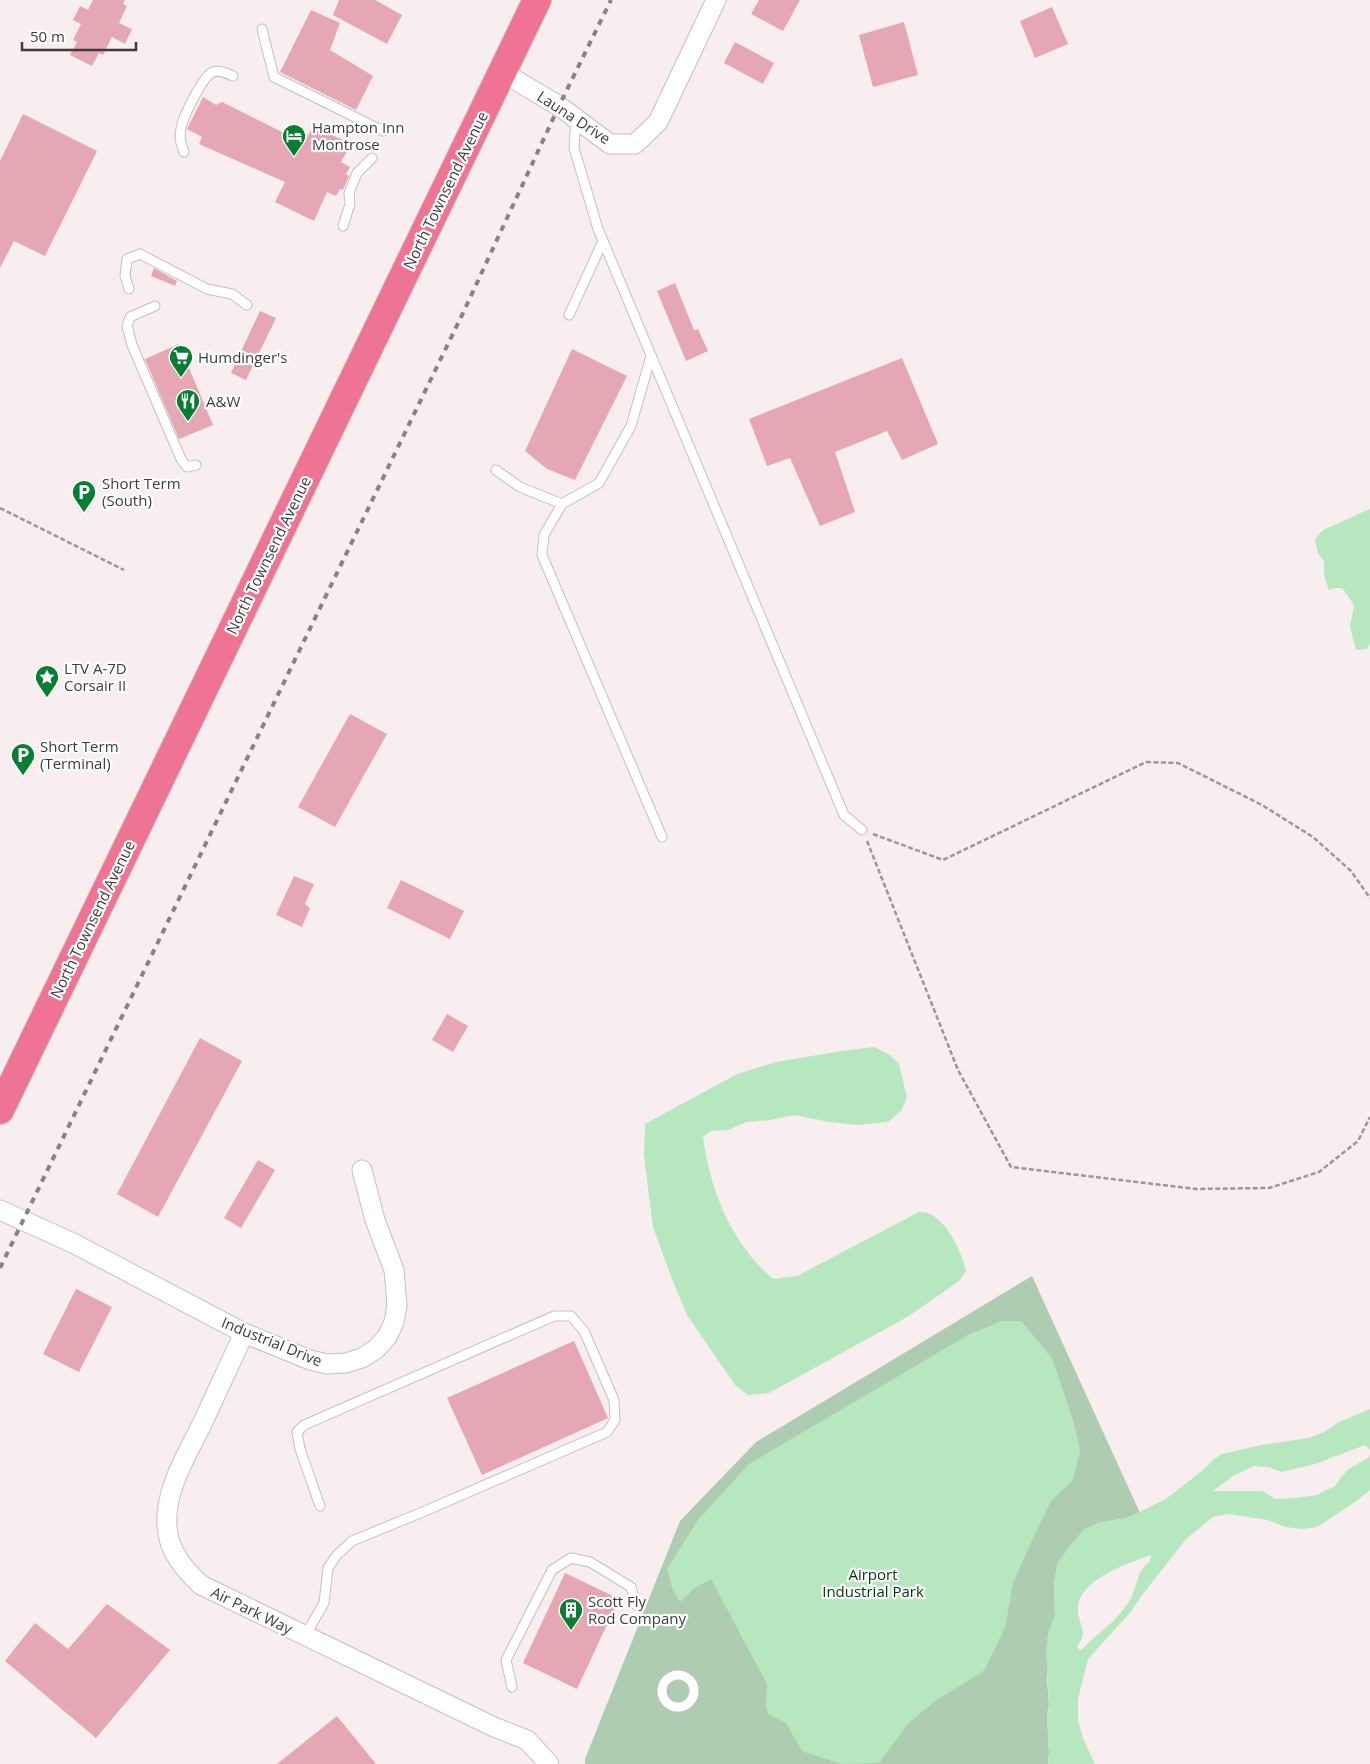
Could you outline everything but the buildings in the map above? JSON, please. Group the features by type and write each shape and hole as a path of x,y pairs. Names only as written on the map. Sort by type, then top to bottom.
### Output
{"highway":[{"name":"North Townsend Avenue","path":"0,1110 537,0"}],"street":[{"name":"Launa Drive","path":"502,72 559,106 610,144 635,144 658,122 716,0"},
{"name":"Industrial Drive","path":"0,1210 73,1243 244,1333 310,1360 327,1364 346,1363 362,1358 376,1349 387,1337 394,1322 397,1306 394,1270 375,1220 362,1170"},
{"name":"Air Park Way","path":"244,1333 174,1484 167,1509 167,1528 170,1543 176,1557 186,1572 201,1585 494,1727 527,1740 549,1764"}],"lane":[{"path":"262,29 274,77 383,131"},
{"path":"184,152 180,140 181,127 201,86 211,73 220,71 233,76"},
{"path":"576,118 574,148 598,229 844,815 862,830"},
{"path":"343,226 350,204 349,193 357,173 372,158"},
{"path":"569,315 603,241"},
{"path":"130,289 125,276 127,259 140,254 207,288 232,294 247,305"},
{"path":"155,306 130,317 127,326 132,345 180,459 187,467 196,465"},
{"path":"651,356 631,426 599,483 562,504 544,535 542,555 662,837"},
{"path":"496,470 520,487 562,504"},
{"path":"305,1636 324,1603 328,1568 336,1554 352,1541 426,1511 606,1432 615,1420 614,1400 584,1331 571,1316 554,1316 304,1425 297,1432 300,1449 320,1506"},
{"path":"512,1687 506,1660 552,1570 572,1558 590,1562 631,1587 636,1605"}],"path":[{"path":"0,508 124,570"},
{"path":"862,830 943,860 1146,762 1178,763 1262,805 1313,837 1352,871 1370,898"},
{"path":"862,830 958,1070 1011,1167 1196,1189 1269,1188 1319,1172 1358,1141 1370,1117"}],"green space":[{"name":"Airport Industrial Park","path":"1032,1276 1140,1513 1126,1518 1098,1523 1054,1581 1055,1617 1048,1633 1048,1764 585,1764 585,1759 680,1521 756,1442"}],"shaded area":[{"path":"1370,509 1370,643 1367,649 1356,650 1350,627 1354,605 1342,588 1329,590 1324,575 1324,562 1318,553 1315,539 1323,530"},
{"path":"874,1047 890,1055 899,1064 907,1097 901,1111 888,1122 857,1125 795,1115 746,1122 728,1130 711,1131 703,1137 706,1157 717,1196 734,1232 745,1249 773,1279 797,1276 919,1212 930,1214 943,1224 961,1255 966,1271 959,1281 909,1316 769,1393 748,1395 735,1385 687,1315 672,1279 653,1227 644,1156 645,1124 737,1074 776,1062"},
{"name":"Airport Industrial Park","path":"1002,1321 1021,1321 1052,1358 1074,1423 1080,1451 1073,1480 1051,1501 1013,1583 1005,1628 984,1671 935,1701 907,1725 879,1763 841,1764 802,1751 786,1723 768,1714 766,1706 767,1684 711,1579 695,1588 680,1602 672,1588 667,1569 698,1520 749,1464 968,1335"},
{"path":"1370,1409 1370,1450 1365,1445 1315,1464 1282,1472 1268,1467 1254,1466 1233,1476 1213,1491 1263,1491 1275,1499 1317,1495 1335,1486 1350,1468 1370,1455 1370,1490 1317,1527 1303,1529 1285,1527 1268,1520 1228,1514 1213,1517 1186,1539 1129,1614 1088,1659 1078,1699 1078,1720 1083,1738 1095,1764 1048,1764 1047,1716 1049,1704 1046,1652 1048,1633 1055,1617 1054,1581 1057,1564 1067,1549 1084,1529 1098,1523 1127,1518 1166,1499 1222,1454 1261,1445 1309,1438 1324,1432 1337,1423","holes":["1151,1555 1151,1558 1141,1571 1132,1595 1123,1610 1081,1650 1078,1649 1077,1647 1083,1632 1078,1611 1079,1600 1085,1591 1094,1582 1117,1568"]}],"railway":[{"path":"0,1268 463,313 559,106 611,0"}],"place":[{"name":"Hampton Inn Montrose","path":"294,157"},
{"name":"Humdinger's","path":"181,378"},
{"name":"A&W","path":"188,422"},
{"name":"Short Term (South)","path":"84,513"},
{"name":"LTV A-7D Corsair II","path":"47,698"},
{"name":"Short Term (Terminal)","path":"23,776"},
{"name":"Scott Fly Rod Company","path":"571,1631"}]}
